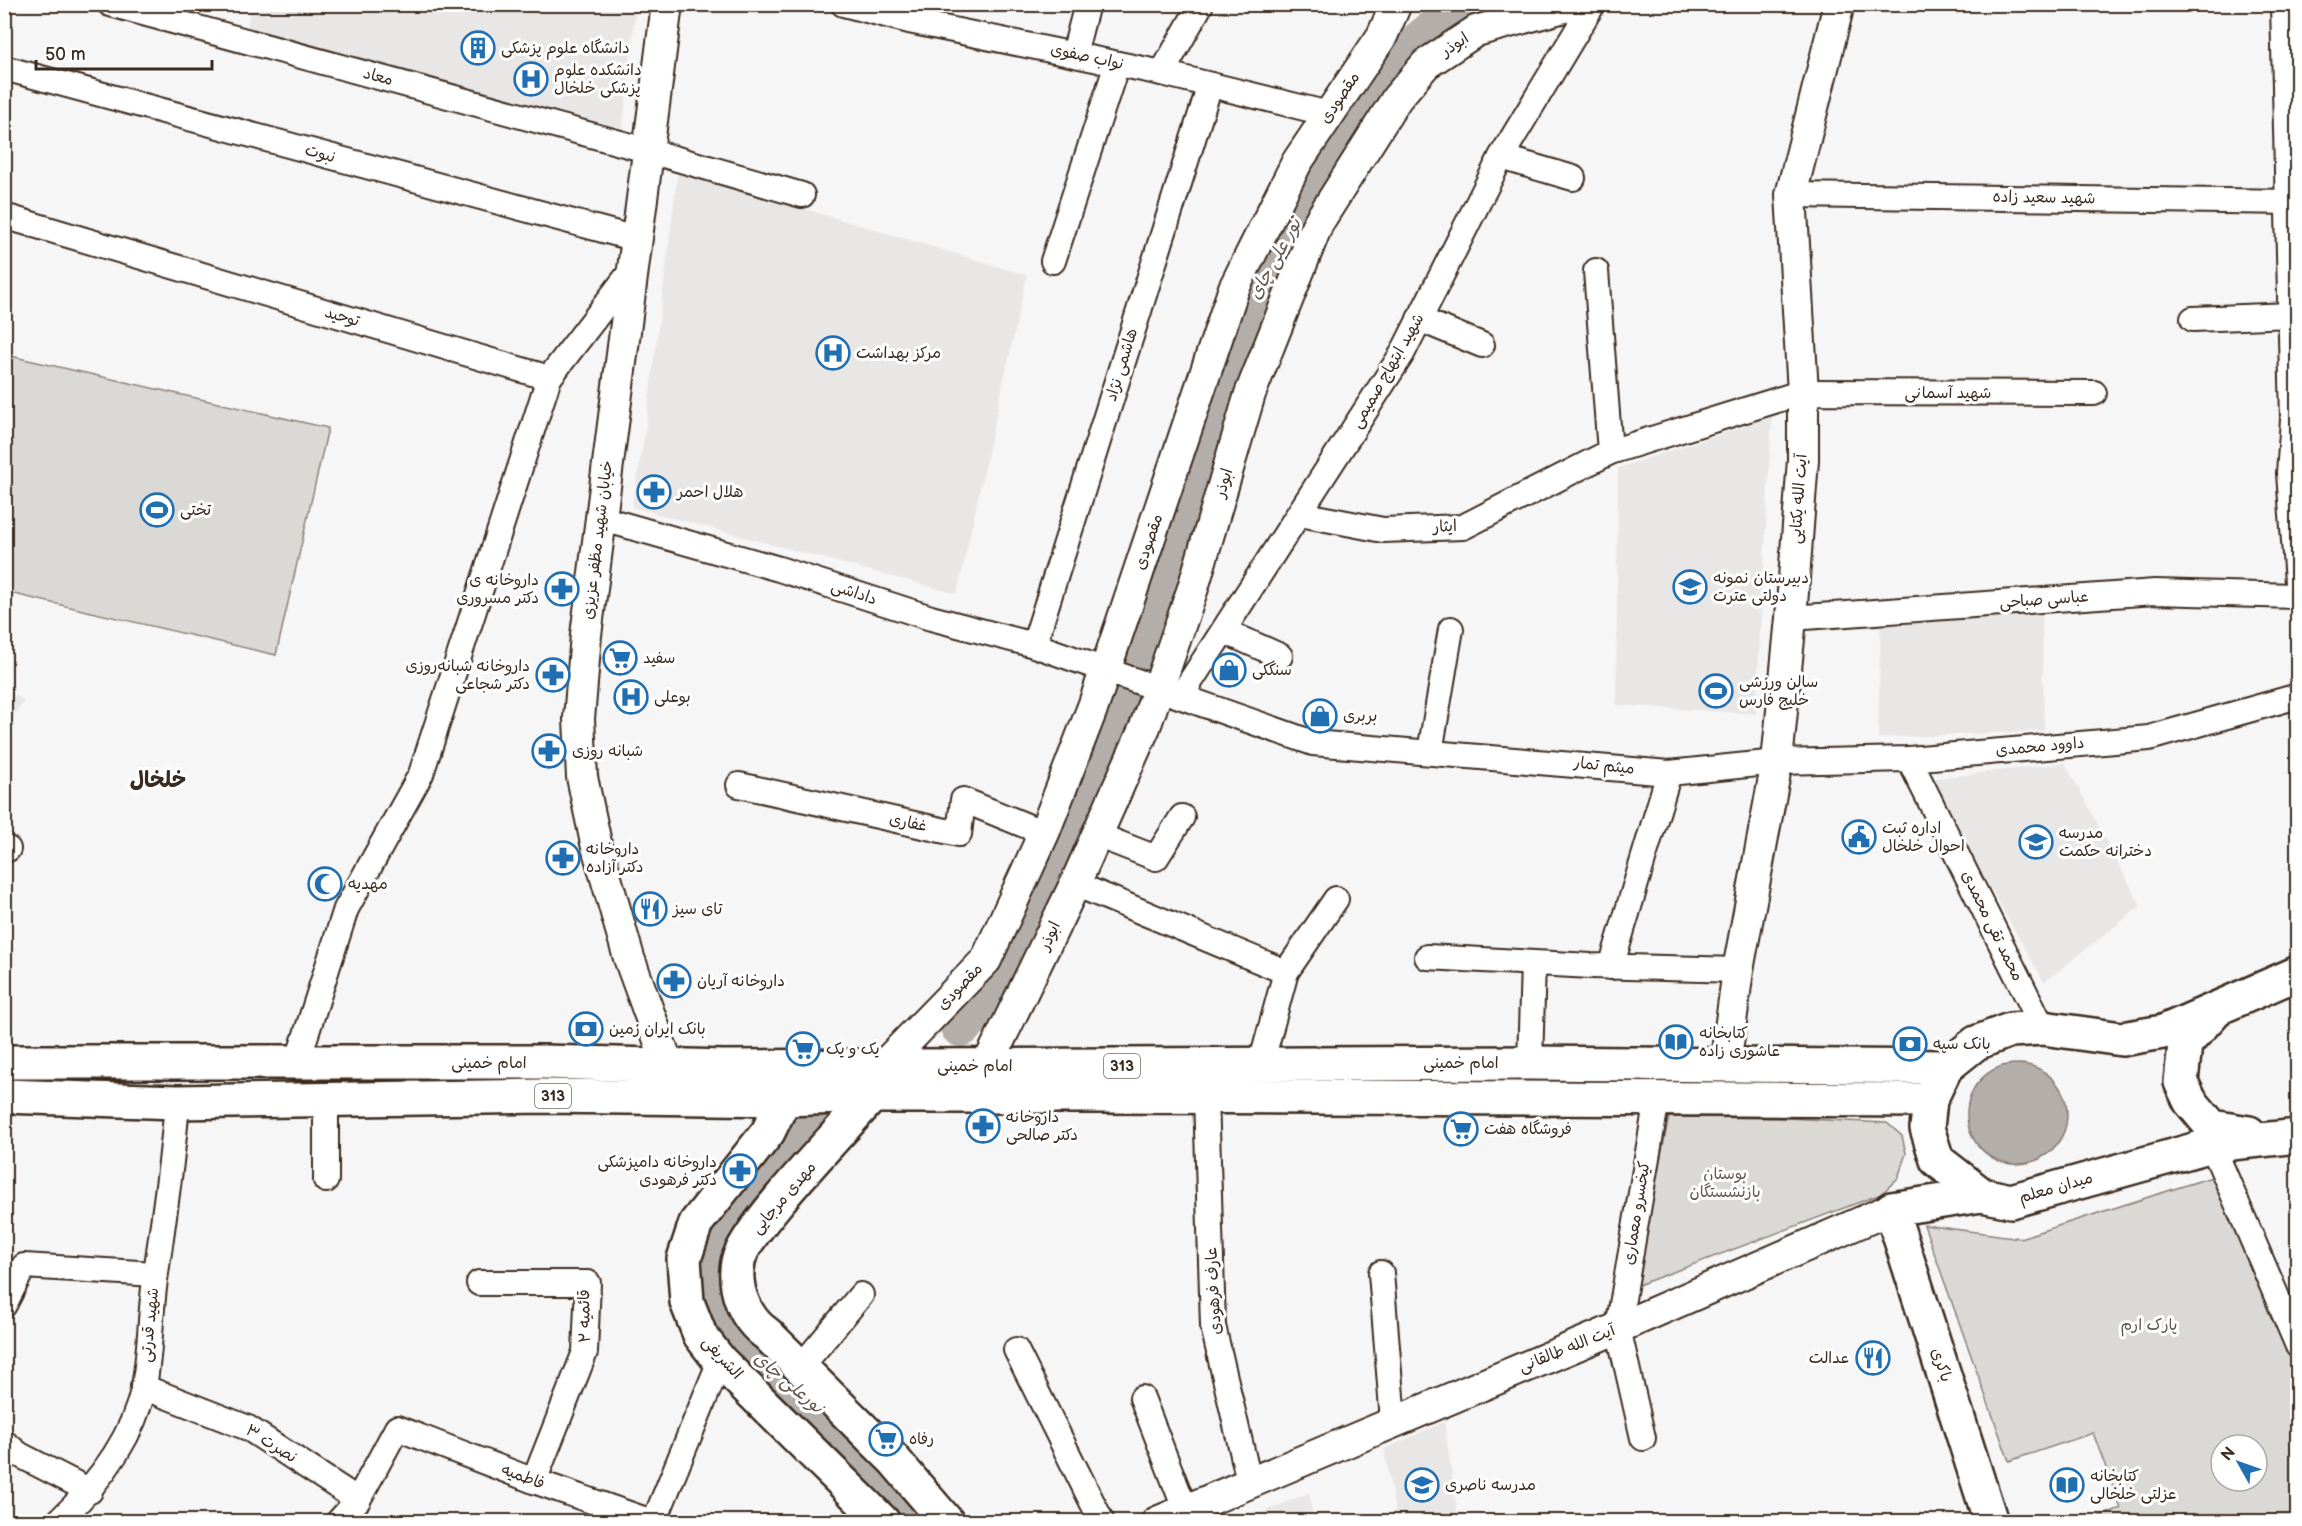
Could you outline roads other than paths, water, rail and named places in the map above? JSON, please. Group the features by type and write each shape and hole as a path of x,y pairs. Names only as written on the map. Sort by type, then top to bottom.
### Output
{"main road":[{"name":"میدان معلم","path":"2287,1137 2212,1145 2011,1201 1982,1195 1937,1160 1927,1128 1930,1100 1946,1067 1976,1043 2010,1030 2043,1028 2122,1039 2163,1032 2298,974"},
{"path":"2214,1011 2185,1044 2181,1082 2190,1101 2212,1127 2287,1137"},
{"name":"امام خمینی","path":"4,1062 987,1066 1530,1063 1946,1067"},
{"name":"امام خمینی","path":"4,1096 177,1101 326,1097 543,1096 784,1099 872,1096 1206,1096 1930,1100"},
{"name":"مهدی مرجایی","path":"872,1096 751,1234 738,1262 738,1295 756,1327 894,1460 947,1521"},
{"name":"الشریفی","path":"784,1099 768,1131 696,1223 684,1258 687,1302 700,1335 720,1360 883,1521"},
{"name":"آیت الله طالقانی","path":"1891,1209 1982,1195"},
{"name":"باکری","path":"1891,1209 1991,1521"}],"street":[{"name":"معاد","path":"110,4 139,8 802,195"},
{"name":"خیابان شهید مظفر عزیزی","path":"667,4 646,150 600,518 579,719 582,777 596,843 629,958 668,1065"},
{"name":"نواب صفوی","path":"843,4 907,10 1074,54 1329,114"},
{"path":"1074,54 1087,4"},
{"path":"1162,73 1201,4"},
{"name":"مقصودی","path":"884,1065 986,960 1044,833 1106,669 1234,288 1298,162 1382,36 1396,4"},
{"name":"ابوذر","path":"987,1066 1075,884 1145,727 1170,692 1193,588 1250,394 1318,223 1397,98 1426,64 1476,31 1575,4"},
{"name":"شهید ابتهاج صمیمی","path":"1170,692 1224,631 1402,354 1501,157 1593,4"},
{"name":"آیت الله یکتایی","path":"1725,1066 1738,970 1777,762 1803,460 1803,392 1791,195 1839,4"},
{"path":"2283,4 2293,201 2291,315 2293,420 2289,473 2298,596"},
{"path":"1053,261 1117,64"},
{"name":"نبوت","path":"4,68 636,239"},
{"name":"هاشمی نژاد","path":"1034,645 1210,85"},
{"path":"1501,157 1573,178"},
{"name":"شهید سعید زاده","path":"1791,195 2293,201"},
{"name":"توحید","path":"4,216 549,378"},
{"path":"297,1063 346,909 421,774 549,378 632,270"},
{"path":"1596,271 1610,452"},
{"path":"2193,318 2291,315"},
{"path":"1419,319 1482,345"},
{"name":"شهید آسمانی","path":"1803,392 2094,393"},
{"name":"ایثار","path":"1300,514 1383,530 1463,527 1610,452 1803,392"},
{"name":"داداشی","path":"600,518 779,569 932,618 1034,645 1170,692"},
{"name":"عباسی صباحی","path":"1791,618 2155,592 2298,596"},
{"path":"1430,752 1451,628"},
{"path":"1224,631 1280,656"},
{"name":"میثم تمار","path":"1170,692 1313,743 1669,773 1777,762"},
{"name":"داوود محمدی","path":"1777,762 1909,759 2149,738 2298,696"},
{"name":"محمد تقی محمدی","path":"1909,759 2043,1028"},
{"path":"1611,967 1669,773"},
{"name":"غفاری","path":"739,785 958,834 963,800 1044,833"},
{"path":"1097,835 1156,858 1182,817"},
{"path":"1075,884 1286,972"},
{"path":"1261,1064 1286,972 1336,899"},
{"path":"1427,957 1611,967 1738,970"},
{"path":"1530,1063 1533,963"},
{"name":"عارف فرهودی","path":"1206,1096 1213,1326 1250,1481"},
{"path":"326,1097 326,1180"},
{"name":"کیخسرو معماری","path":"1618,1328 1657,1099"},
{"name":"شهید قدرتی","path":"57,1521 90,1491 123,1442 143,1387 155,1274 174,1156 177,1101"},
{"path":"2212,1145 2298,1346"},
{"name":"آیت الله طالقانی","path":"1156,1521 1618,1328 1891,1209"},
{"path":"4,1305 24,1266 155,1274"},
{"path":"1381,1273 1393,1421"},
{"name":"قائمیه ۲","path":"479,1283 588,1283 585,1352 534,1481"},
{"path":"800,1368 861,1295"},
{"path":"1618,1328 1643,1438"},
{"path":"1016,1350 1102,1521"},
{"path":"653,1521 720,1360"},
{"name":"نصرت ۳","path":"143,1387 248,1428 358,1500"},
{"path":"1142,1398 1185,1509"},
{"name":"فاطمیه","path":"358,1500 397,1428 534,1481 653,1521"},
{"path":"4,1442 20,1455 90,1491"},
{"path":"338,1521 358,1500"}],"waterway":[{"name":"نور علی چای","path":"1138,657 1173,564 1252,297 1380,75 1437,28 1498,4"},
{"path":"961,1026 1003,982 1090,787 1124,694"},
{"name":"نورعلی چای","path":"816,1120 732,1212 712,1275 752,1356 846,1430 904,1522"}],"place":[{"name":"دانشگاه علوم پزشکی","path":"478,48"},
{"name":"دانشکده علوم پزشکی خلخال","path":"531,79"},
{"name":"مرکز بهداشت","path":"833,353"},
{"name":"هلال احمر","path":"654,492"},
{"name":"تختی","path":"157,510"},
{"name":"دبیرستان نمونه دولتی عترت","path":"1690,587"},
{"name":"داروخانه ی دکتر مسروری","path":"562,589"},
{"name":"سفید","path":"620,658"},
{"name":"سنگکی","path":"1229,670"},
{"name":"داروخانه شبانه‌روزی دکتر شجاعی","path":"553,675"},
{"name":"سالن ورزشی خلیج فارس","path":"1716,691"},
{"name":"بوعلی","path":"631,697"},
{"name":"بربری","path":"1320,716"},
{"name":"شبانه روزی","path":"549,751"},
{"name":"اداره ثبت احوال خلخال","path":"1859,837"},
{"name":"مدرسه دخترانه حکمت","path":"2036,842"},
{"name":"داروخانه دکتر آزاده","path":"563,858"},
{"name":"مهدیه","path":"325,884"},
{"name":"تای سیز","path":"650,909"},
{"name":"داروخانه آریان","path":"674,981"},
{"name":"بانک ایران زمین","path":"586,1029"},
{"name":"کتابخانه عاشوری زاده","path":"1676,1042"},
{"name":"بانک سپه","path":"1910,1044"},
{"name":"یک و یک","path":"803,1049"},
{"name":"داروخانه دکتر صالحی","path":"983,1126"},
{"name":"فروشگاه هفت","path":"1461,1129"},
{"name":"داروخانه دامپزشکی دکتر فرهودی","path":"740,1171"},
{"name":"عدالت","path":"1873,1358"},
{"name":"رفاه","path":"886,1439"},
{"name":"مدرسه ناصری","path":"1422,1485"},
{"name":"کتابخانه عزلتی خلخالی","path":"2067,1485"}],"district":[{"name":"خلخال","path":"158,780"}],"park label":[{"name":"بوستان بازنشستگان","path":"1725,1183"},
{"name":"پارک ارم","path":"2149,1325"}]}
